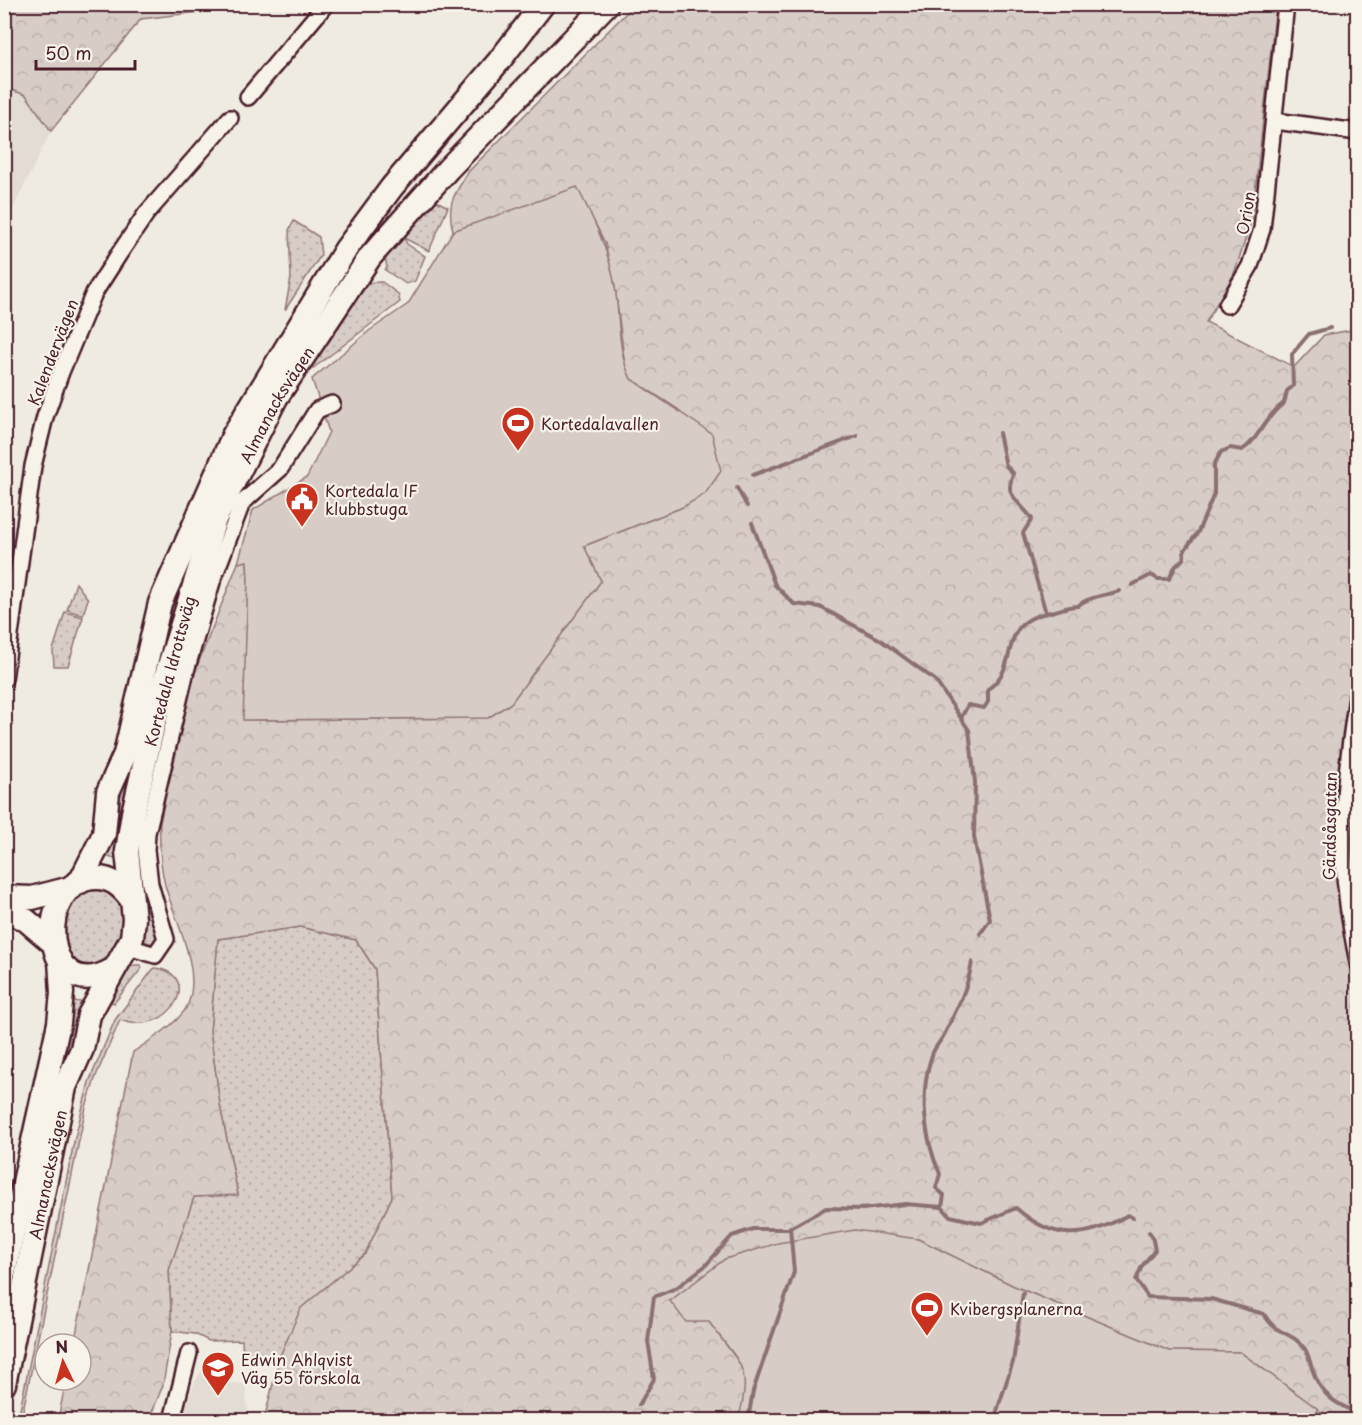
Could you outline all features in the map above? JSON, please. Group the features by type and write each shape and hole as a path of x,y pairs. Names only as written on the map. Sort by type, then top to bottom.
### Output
{"main road":[{"name":"Almanacksvägen","path":"4,1274 59,1023 62,993 55,915 104,834 108,792 125,754 160,603 234,434 346,249 392,187 499,61 543,4"},
{"name":"Almanacksvägen","path":"4,1384 65,1087 82,1049 89,1015 112,970 129,947 134,919 127,851 128,836 149,741 178,632 215,519 276,398 370,257 448,170 607,4"},
{"path":"4,897 32,898 93,878 111,880 131,899"},
{"path":"4,910 26,920 57,952 71,973 82,977 96,977 112,970"}],"street":[{"path":"248,97 326,4"},
{"name":"Orion","path":"1227,305 1250,266 1262,229 1286,4"},
{"name":"Kalendervägen","path":"4,679 33,466 61,372 94,293 119,254 146,214 230,118"},
{"path":"1275,121 1358,132"},
{"name":"Kortedala Idrottsväg","path":"129,947 154,955 166,939 150,884 146,850 147,833 177,704 212,582 242,504 280,468 317,410 332,404"},
{"name":"Gärdsåsgatan","path":"1358,690 1347,770 1344,843 1347,895 1358,963"},
{"path":"172,1420 189,1353"}],"shaded area":[{"path":"5,88 26,95 51,131 5,225"},
{"name":"Edwin Ahlqvist Väg 55 förskola","path":"205,1367 218,1367 222,1379 229,1383 245,1384 248,1410 242,1420 181,1420 195,1381"}],"green space":[{"path":"5,4 91,9 87,5 258,5 141,19 51,131 26,95 5,88"},
{"path":"634,5 1276,5 1252,219 1234,274 1206,322 1294,367 1324,335 1357,329 1357,1420 1329,1420 1318,1409 1240,1352 1169,1351 1014,1286 918,1239 725,1259 702,1278 709,1322 744,1369 746,1395 738,1420 264,1420 280,1356 301,1308 365,1254 392,1197 375,969 356,940 300,927 218,939 210,1031 220,1105 238,1195 194,1197 169,1270 172,1331 163,1385 149,1420 58,1420 64,1392 93,1392 93,1332 76,1332 133,1052 179,1018 188,1004 191,990 190,960 163,877 160,822 194,674 238,563 247,561 248,580 244,720 488,718 511,703 601,581 584,546 683,507 679,410 631,379 625,366 615,287 605,243 577,188 453,231 451,206 469,171"},
{"name":"Kortedalavallen","path":"577,187 595,223 609,260 615,287 623,357 631,379 712,434 721,471 705,494 683,507 584,546 601,581 511,703 488,718 243,720 248,580 247,561 238,563 253,510 307,477 329,432 312,379 369,331 408,304 453,231"},
{"path":"435,200 448,207 429,251 404,238 407,244 425,256 415,281 406,284 385,270 387,268 385,256"},
{"path":"294,221 319,237 321,255 285,310 291,278 289,230"},
{"path":"382,282 398,294 400,302 303,376 365,283"},
{"path":"76,583 88,599 83,615 67,610"},
{"path":"65,612 83,617 68,666 54,666 53,650"},
{"path":"145,709 120,814 122,861 101,855 112,807"},
{"path":"132,866 142,866 160,936 155,945 144,941"},
{"path":"97,885 119,897 123,918 122,936 101,968 76,966 61,938 67,910 73,899"},
{"path":"300,927 356,940 375,969 392,1197 365,1254 304,1306 280,1356 243,1357 242,1340 209,1341 195,1334 172,1331 169,1270 194,1197 238,1194 220,1105 210,1031 218,939"},
{"path":"140,965 142,968 114,1003 102,998 124,970"},
{"path":"154,968 169,972 177,981 179,992 175,1003 167,1013 154,1021 138,1023 120,1020 96,1076 86,1107 39,1332 36,1332 74,1142 89,1082 115,1020"},
{"path":"67,1000 87,1003 5,1340 5,1313"},
{"name":"Kvibergsplanerna","path":"855,1230 918,1239 1014,1286 1169,1351 1240,1352 1318,1409 1315,1420 738,1420 743,1402 744,1377 736,1357 709,1322 686,1322 670,1301 725,1259 778,1243"},
{"path":"33,1346 33,1362 21,1420 18,1420"}],"waterway":[{"path":"1132,585 1151,575 1158,579 1169,579 1175,567 1184,558 1184,551 1198,532 1214,494 1214,465 1221,452 1230,448 1242,450 1248,446 1271,415 1284,403 1287,391 1293,386 1292,354 1309,334 1330,328"},
{"path":"999,433 1006,466 1013,473 1011,492 1032,519 1023,533 1046,613"},
{"path":"753,475 857,436"},
{"path":"737,488 747,506"},
{"path":"752,523 775,585 794,604 820,607 879,639 935,680 969,730 975,782 974,837 990,920 980,934"},
{"path":"961,718 968,705 984,708 988,702 988,689 999,679 1005,668 1015,634 1022,625 1033,617 1078,606 1092,598 1119,591"},
{"path":"972,962 961,999 933,1052 926,1084 927,1131 940,1174 936,1188 944,1195 942,1207 950,1216 981,1223 1016,1208 1043,1227 1070,1233 1098,1229 1128,1215 1133,1218"},
{"path":"639,1405 654,1379 648,1341 654,1297 676,1288 705,1266 732,1236 753,1229 788,1229 826,1208 863,1209 905,1204 942,1207"},
{"path":"748,1420 753,1391 794,1272 790,1227"},
{"path":"1149,1232 1155,1250 1142,1266 1136,1280 1148,1297 1211,1299 1264,1314 1274,1326 1300,1343 1305,1349 1316,1379 1330,1398 1358,1413"},
{"path":"994,1420 1013,1362 1023,1293"}],"place":[{"name":"Kortedalavallen","path":"518,452"},
{"name":"Kortedala IF klubbstuga","path":"302,528"},
{"name":"Kvibergsplanerna","path":"927,1337"},
{"name":"Edwin Ahlqvist Väg 55 förskola","path":"218,1397"}]}
